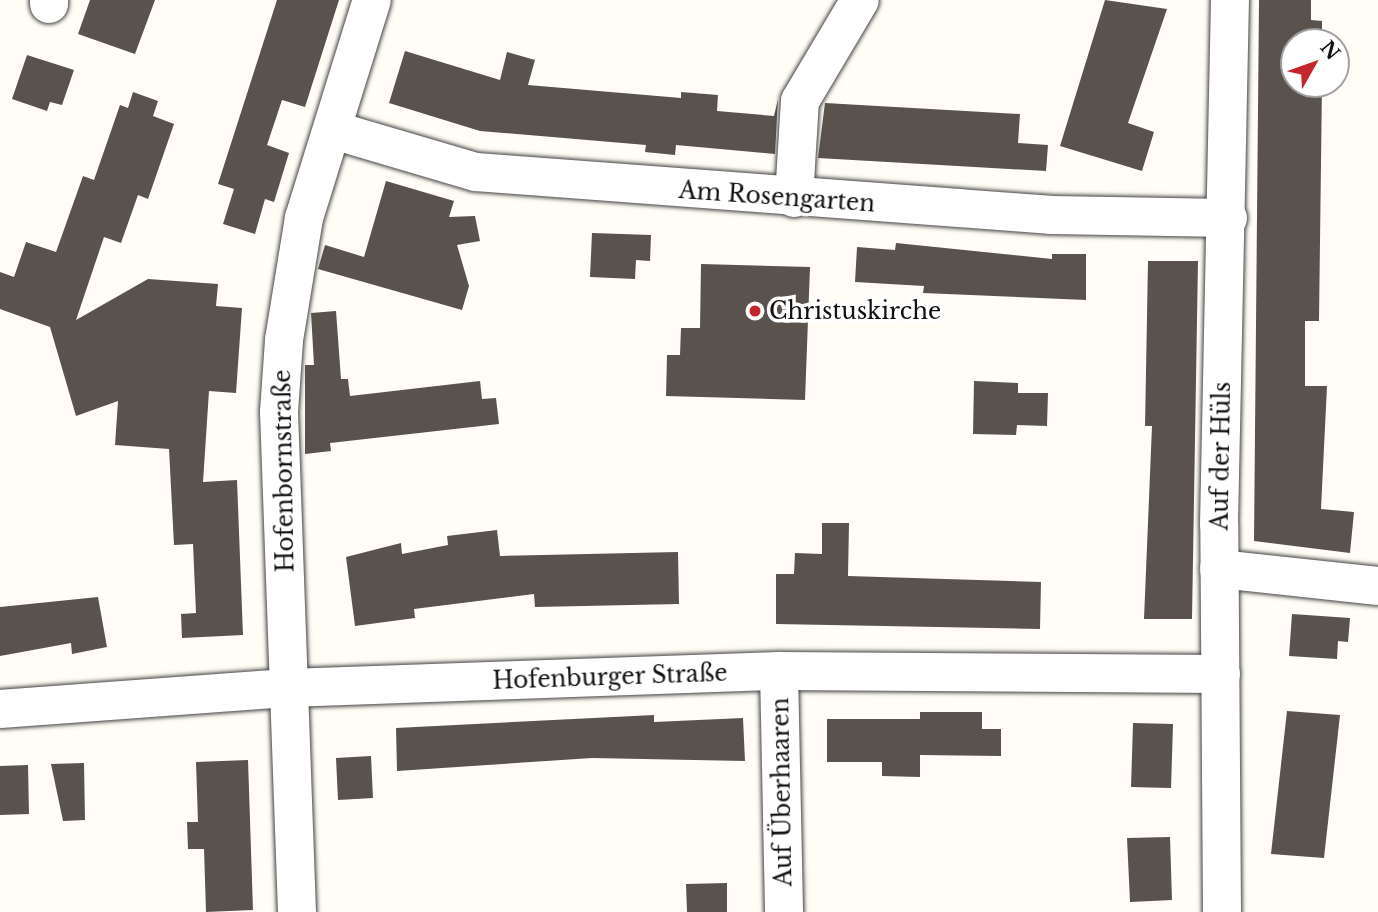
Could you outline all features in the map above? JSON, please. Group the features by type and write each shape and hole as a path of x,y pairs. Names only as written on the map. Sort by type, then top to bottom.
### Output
{"street":[{"name":"Hofenbornstraße","path":"297,912 279,412 284,340 304,218 372,0"},
{"path":"794,198 800,101 860,0"},
{"name":"Auf der Hüls","path":"1222,912 1219,569 1230,0"},
{"name":"Am Rosengarten","path":"333,130 476,172 794,198 1052,215 1227,218"},
{"path":"1219,569 1378,586"},
{"name":"Hofenburger Straße","path":"0,709 288,688 779,671 1221,674"},
{"name":"Auf Überhaaren","path":"779,671 784,912"}],"building":[{"path":"90,0 155,0 135,54 78,34"},
{"path":"277,0 339,0 305,107 282,100 267,145 289,153 274,202 265,199 255,234 223,224 234,189 218,184"},
{"path":"1105,0 1167,9 1128,123 1154,132 1142,171 1060,146"},
{"path":"1259,0 1311,0 1311,20 1322,21 1322,28 1280,28 1280,98 1322,98 1319,321 1305,321 1305,386 1327,386 1321,509 1354,512 1350,553 1254,541"},
{"path":"405,51 500,80 507,52 535,60 528,85 681,98 681,92 718,95 717,111 774,116 778,99 775,154 676,145 675,155 645,152 646,145 480,131 389,103"},
{"path":"27,55 74,70 62,105 50,102 47,111 12,99"},
{"path":"133,92 158,101 153,116 174,124 148,199 138,195 121,243 104,237 76,320 148,279 218,284 216,306 242,308 236,393 209,391 203,482 237,480 243,635 182,638 181,614 196,613 193,544 174,545 169,449 115,445 118,401 76,416 50,327 0,309 0,272 14,277 26,242 56,252 83,176 94,180 120,105 128,108"},
{"path":"825,103 1020,114 1018,143 1048,145 1046,171 818,158"},
{"path":"386,181 454,201 449,217 475,216 480,241 457,245 469,286 462,310 318,269 325,245 364,257"},
{"path":"592,233 651,235 650,261 636,260 635,279 590,277"},
{"path":"896,243 1052,259 1052,254 1086,254 1086,300 923,293 924,286 855,282 857,247 895,250"},
{"path":"1148,261 1198,261 1192,619 1144,619 1152,426 1145,426"},
{"path":"701,264 810,267 805,400 666,396 667,355 680,355 681,328 700,328"},
{"path":"336,311 341,379 348,379 350,396 480,381 482,399 496,398 499,424 330,443 331,451 305,454 305,365 314,365 311,313"},
{"path":"974,381 1018,383 1018,393 1048,393 1047,426 1017,425 1016,435 973,434"},
{"path":"822,523 849,523 848,576 1041,582 1040,629 776,624 776,574 794,574 795,553 822,554"},
{"path":"497,530 500,556 678,552 679,604 535,607 534,594 414,609 415,618 355,626 346,557 401,543 402,554 448,545 447,536"},
{"path":"98,597 107,647 72,654 71,643 0,656 0,607"},
{"path":"1292,614 1350,618 1348,642 1338,641 1337,659 1289,656"},
{"path":"1287,711 1340,715 1324,858 1271,854"},
{"path":"920,712 982,712 982,729 1001,729 1001,756 920,755 920,777 882,776 882,762 827,762 827,719 920,719"},
{"path":"654,715 654,722 743,718 745,761 592,758 397,771 396,728"},
{"path":"1133,723 1173,724 1171,788 1131,787"},
{"path":"371,756 373,798 338,800 336,758"},
{"path":"248,760 253,910 206,912 204,849 188,849 187,822 198,822 196,762"},
{"path":"84,763 85,820 63,821 51,764"},
{"path":"28,765 29,814 0,815 0,766"},
{"path":"1170,837 1172,900 1130,902 1127,838"},
{"path":"727,883 727,912 687,912 686,884"}],"place":[{"name":"Christuskirche","path":"755,311"}]}
